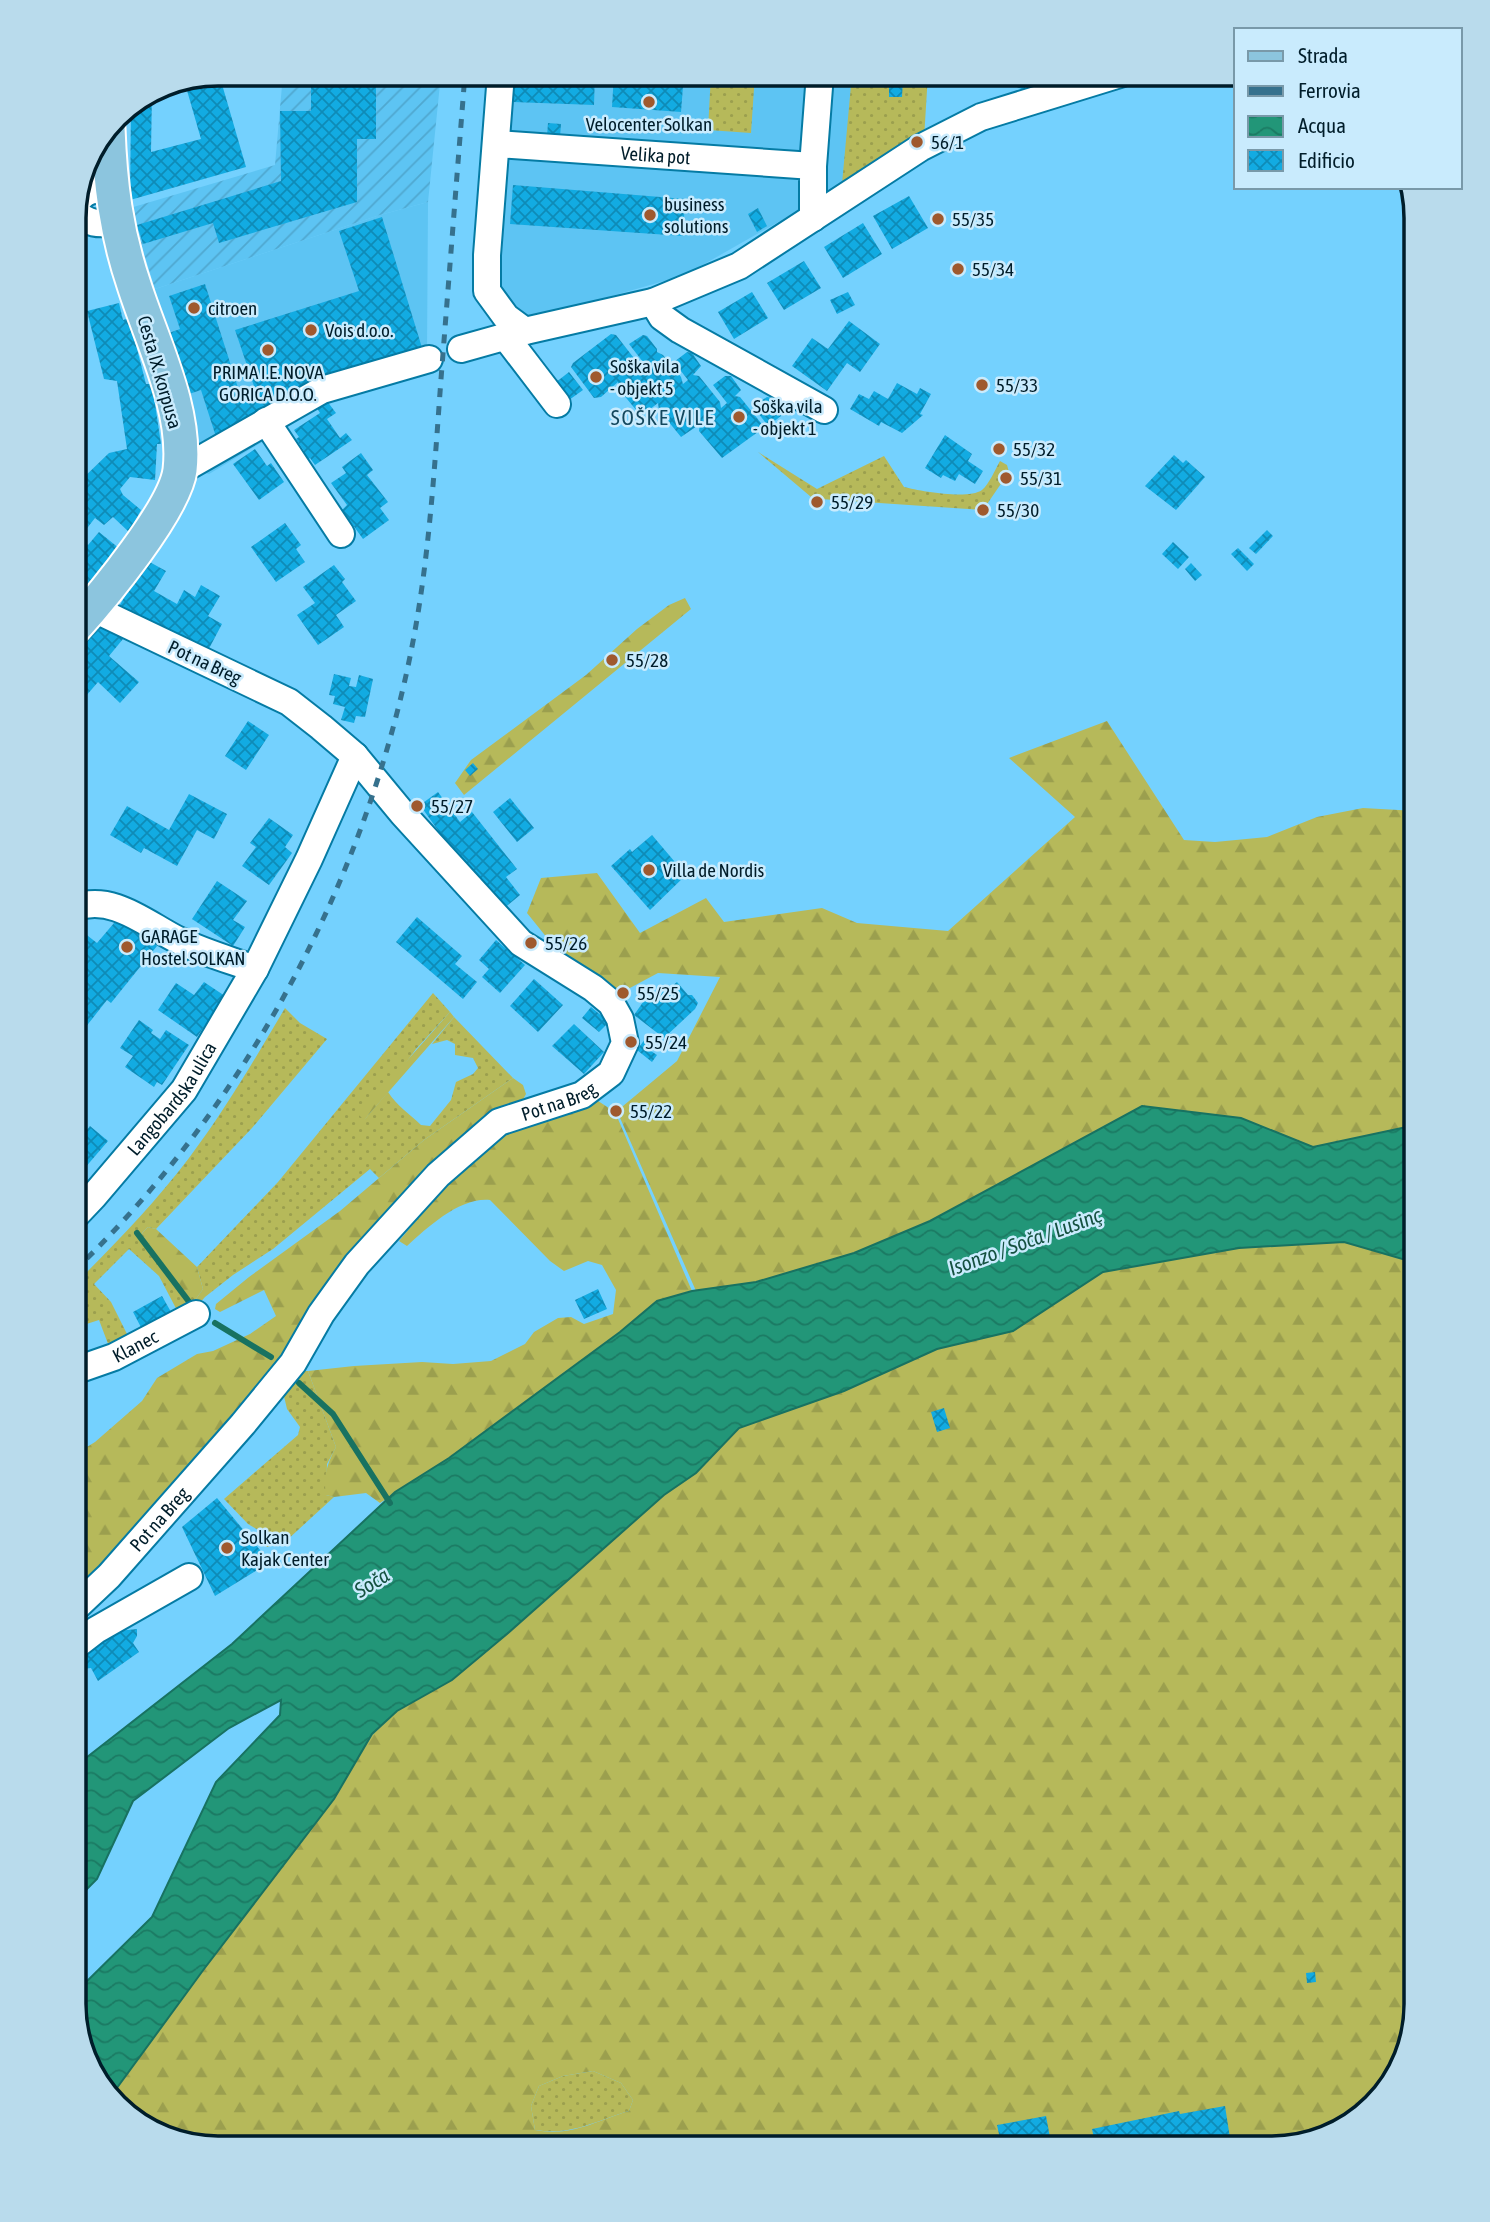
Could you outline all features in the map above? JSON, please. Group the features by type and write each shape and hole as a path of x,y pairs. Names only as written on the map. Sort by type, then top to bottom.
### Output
{"main road":[{"name":"Cesta IX. korpusa","path":"86,614 167,506 180,471 179,430 173,404 149,324 134,287 117,222 111,187 109,143"}],"street":[{"path":"500,86 487,255 487,291 506,317 557,404"},
{"path":"813,218 813,166 819,86"},
{"path":"461,349 653,302 739,265 920,148 981,117 1081,86"},
{"name":"Velika pot","path":"497,144 813,166"},
{"path":"88,191 111,187"},
{"path":"86,222 117,222"},
{"path":"653,302 662,317 680,330 824,410"},
{"path":"180,471 321,390 429,359"},
{"path":"266,421 341,534"},
{"name":"Pot na Breg","path":"86,619 289,702 355,756 403,814 521,943 593,988 611,1003 620,1019 625,1043 611,1073 582,1095 499,1122 438,1175 357,1264 321,1314 293,1363 243,1424 86,1597"},
{"name":"Langobardska ulica","path":"86,1203 184,1090 254,969 309,859 355,756"},
{"path":"86,906 104,904 128,912 180,942 254,969"},
{"name":"Klanec","path":"86,1367 114,1357 196,1314"},
{"path":"86,1638 189,1577"}],"shaded area":[{"path":"282,86 440,86 428,202 380,215 155,289 130,208 275,165"},
{"path":"507,86 914,86 910,147 685,275 535,318 505,308 499,272"},
{"path":"428,202 427,353 421,377 337,397 209,474 165,463 155,289 380,215"}],"green space":[{"path":"710,86 754,86 751,133 708,130"},
{"path":"851,86 927,86 924,139 842,184"},
{"path":"758,452 817,489 884,456 904,487 932,492 966,494 982,490 1000,461 1007,465 1009,472 983,510 820,499 817,502"},
{"path":"685,598 691,609 464,795 455,783 471,760 586,675 637,629 669,605"},
{"path":"1107,721 1184,840 1215,842 1267,837 1317,817 1363,808 1404,810 1404,1128 1313,1147 1241,1118 1003,1183 930,1221 854,1253 756,1282 696,1291 617,1111 677,1061 720,977 658,973 628,989 608,989 556,949 527,913 541,878 597,873 640,933 706,898 724,922 822,908 857,923 948,931 1075,817 1009,758"},
{"path":"433,993 450,1012 416,1049 364,1120 388,1092 399,1106 421,1125 430,1126 451,1100 456,1082 473,1074 478,1068 473,1058 455,1055 455,1044 447,1040 432,1044 454,1017 513,1078 424,1140 379,1178 370,1169 273,1249 233,1275 198,1305 180,1316 159,1276 129,1249 94,1284 111,1302 130,1340 110,1349 99,1320 86,1324 86,1273 148,1208 189,1158 227,1103 285,1008 300,1023 327,1039 252,1128 156,1229 148,1227 142,1233 196,1299 203,1289 197,1267 278,1182"},
{"path":"450,1012 454,1017 364,1120 359,1115"},
{"path":"513,1078 523,1085 526,1094 521,1103 278,1361 233,1421 114,1553 86,1580 86,1448 142,1401 157,1378 197,1354 213,1351 250,1334 276,1316 264,1290 220,1312 215,1309 216,1304 249,1277 340,1211 424,1140"},
{"path":"595,1099 615,1112 692,1291 657,1301 620,1332 449,1458 380,1503 366,1493 334,1497 326,1495 326,1471 336,1447 308,1371 422,1362 453,1364 491,1361 525,1344 534,1332 558,1318 571,1317 584,1324 613,1314 616,1290 602,1265 588,1261 564,1271 550,1261 490,1200 479,1200 456,1208 407,1246 399,1241 463,1165 516,1120"},
{"path":"148,1227 156,1229 197,1267 203,1289 196,1299 185,1293 142,1233"},
{"path":"1344,1242 1404,1260 1403,2022 1400,2039 1387,2070 1366,2098 1353,2109 1338,2119 1307,2132 1272,2136 209,2136 192,2134 159,2123 137,2109 116,2089 334,1799 372,1735 397,1711 452,1680 664,1495 696,1473 739,1428 844,1391 937,1349 1013,1331 1102,1272 1239,1248","holes":["593,2071 621,2083 633,2100 629,2111 583,2127 548,2132 535,2130 531,2106 539,2086 563,2076"]},
{"path":"299,1371 308,1371 336,1447 327,1464 326,1495 334,1497 286,1541 267,1547 259,1539 258,1530 248,1524 224,1499 298,1435 300,1427 287,1409 283,1392"},
{"path":"593,2071 621,2083 633,2100 629,2111 572,2129 535,2130 531,2106 539,2086 563,2076"}],"water":[{"path":"1142,1106 1241,1118 1313,1147 1404,1128 1404,1260 1344,1242 1239,1248 1103,1272 1013,1331 937,1349 844,1391 739,1428 696,1473 664,1495 452,1680 397,1711 372,1734 334,1799 116,2089 103,2070 90,2039 86,1982 152,1917 216,1782 280,1715 281,1700 229,1728 133,1801 97,1879 86,1890 86,1758 232,1644 395,1492 449,1458 620,1332 657,1301 692,1291 756,1282 854,1253 930,1221"}],"building":[{"path":"222,86 246,167 130,200 131,118 152,103 151,152 201,139 187,89"},
{"path":"311,86 376,86 376,139 357,139 357,202 219,243 213,223 143,244 137,225 281,181 280,111 311,111"},
{"path":"514,86 595,86 594,105 513,102"},
{"path":"613,86 683,86 681,112 612,107"},
{"path":"889,86 903,86 902,97 889,97"},
{"path":"548,123 561,124 560,137 547,136"},
{"path":"513,185 685,199 683,236 510,224"},
{"path":"909,196 928,228 892,249 873,216"},
{"path":"758,208 767,226 757,232 748,214"},
{"path":"382,217 423,351 217,440 201,390 186,395 166,334 180,329 169,296 205,284 240,394 255,389 235,330 359,291 339,231"},
{"path":"863,223 882,254 843,278 824,247"},
{"path":"804,261 821,288 784,310 767,283"},
{"path":"752,292 768,318 734,339 718,312"},
{"path":"848,292 855,305 837,314 830,300"},
{"path":"119,303 123,320 129,318 146,384 152,384 161,444 157,444 155,480 130,477 120,489 123,495 141,510 129,532 113,517 104,525 95,518 86,529 86,475 109,453 127,449 117,381 104,379 87,311"},
{"path":"849,321 880,344 860,372 847,363 827,391 792,366 812,338 828,349"},
{"path":"611,334 616,335 637,362 637,367 643,362 629,344 643,335 647,336 657,352 663,355 681,377 683,384 688,380 674,362 687,352 692,353 701,366 693,375 699,376 720,402 721,408 727,403 713,385 725,376 731,376 741,390 735,396 740,397 761,423 762,429 722,458 699,431 700,424 681,437 659,410 658,403 641,416 618,388 618,382 601,397 594,398 571,367"},
{"path":"569,372 583,390 569,400 565,399 555,383"},
{"path":"897,383 917,394 920,388 931,394 920,414 923,415 902,433 881,422 879,426 850,409 859,394 869,399 874,391 888,399"},
{"path":"767,397 772,398 781,411 781,416 768,426 753,406"},
{"path":"327,401 336,413 327,419 340,438 346,433 352,440 315,465 310,458 304,463 298,455 304,451 294,430 320,413 317,408"},
{"path":"945,435 972,454 968,461 983,471 975,484 959,474 955,481 943,475 941,478 925,468"},
{"path":"255,449 267,466 271,463 284,482 259,500 233,464"},
{"path":"361,453 373,470 367,475 388,502 380,508 389,520 363,539 342,510 347,505 331,483 346,473 342,467"},
{"path":"1174,455 1183,463 1186,460 1205,477 1176,510 1145,486"},
{"path":"285,523 301,545 296,549 305,562 276,582 251,547"},
{"path":"1267,530 1273,536 1256,554 1249,548"},
{"path":"99,532 120,549 86,593 86,543 88,545"},
{"path":"1173,542 1189,557 1178,569 1162,554"},
{"path":"1238,548 1254,564 1247,571 1231,554"},
{"path":"146,560 166,571 154,591 177,604 184,590 195,597 201,585 220,596 208,616 222,624 204,658 117,610"},
{"path":"1191,563 1202,575 1195,581 1185,569"},
{"path":"334,565 356,601 336,615 344,627 318,645 297,615 315,603 303,587"},
{"path":"100,624 123,639 109,656 139,682 120,703 98,682 86,696 86,640"},
{"path":"334,674 351,678 349,686 356,687 359,675 373,679 365,717 356,716 354,723 341,720 345,707 333,704 335,696 329,695"},
{"path":"248,721 269,735 246,770 225,756"},
{"path":"473,763 478,769 470,776 465,770"},
{"path":"438,792 460,822 472,812 517,869 506,877 520,895 502,910 454,853 420,805"},
{"path":"189,794 227,814 214,839 197,830 177,866 144,848 141,853 110,835 127,806 169,830"},
{"path":"510,798 534,828 517,842 493,812"},
{"path":"269,818 293,835 285,847 292,853 269,885 242,866 256,847 250,843"},
{"name":"Villa de Nordis","path":"652,835 686,875 650,910 611,866 630,849 632,852"},
{"path":"217,881 247,901 233,920 245,927 233,946 192,919"},
{"path":"120,916 157,946 111,1003 107,1000 86,1027 86,934 97,943"},
{"path":"417,917 462,956 455,964 477,982 463,999 396,942"},
{"path":"496,940 525,965 500,993 482,977 489,969 479,960"},
{"path":"534,979 563,1005 538,1032 510,1006"},
{"path":"204,982 225,996 197,1037 158,1010 176,983 194,995"},
{"path":"677,982 698,1003 664,1038 634,1015 648,995 655,1000"},
{"path":"591,1007 609,1022 599,1032 582,1018"},
{"path":"139,1020 160,1039 166,1030 189,1045 162,1085 157,1082 154,1087 125,1067 133,1056 120,1048"},
{"path":"574,1024 604,1052 584,1074 552,1046"},
{"path":"645,1039 654,1046 651,1051 657,1055 652,1062 637,1050"},
{"path":"90,1126 108,1141 86,1167 86,1131"},
{"path":"598,1289 607,1309 584,1319 575,1300"},
{"path":"162,1296 175,1319 145,1335 133,1312"},
{"path":"944,1408 950,1428 937,1432 931,1412"},
{"path":"217,1498 270,1562 215,1596 182,1527"},
{"path":"137,1629 133,1643 139,1652 98,1681 91,1668 86,1669 86,1651 118,1631"},
{"path":"1315,1972 1316,1982 1307,1983 1306,1973"},
{"path":"1225,2106 1230,2136 1093,2136 1092,2129 1179,2111 1180,2114"},
{"path":"1046,2116 1050,2136 999,2136 997,2125"}],"waterway":[{"path":"137,1233 190,1303"},
{"path":"215,1323 271,1357"},
{"path":"299,1383 333,1414 390,1503"}],"railway":[{"path":"86,1259 138,1205 196,1133 249,1056 296,975 336,890 370,803 397,715 416,625 425,564 464,86"}],"place":[{"name":"Velocenter Solkan","path":"649,102"},
{"name":"56/1","path":"917,142"},
{"name":"business solutions","path":"650,215"},
{"name":"55/35","path":"938,219"},
{"name":"55/34","path":"958,269"},
{"name":"citroen","path":"194,308"},
{"name":"Vois d.o.o.","path":"311,330"},
{"name":"PRIMA I.E. NOVA GORICA D.O.O.","path":"268,350"},
{"name":"Soška vila - objekt 5","path":"596,377"},
{"name":"55/33","path":"982,385"},
{"name":"Soška vila - objekt 1","path":"739,417"},
{"name":"55/32","path":"999,449"},
{"name":"55/31","path":"1006,478"},
{"name":"55/29","path":"817,502"},
{"name":"55/30","path":"983,510"},
{"name":"55/28","path":"612,660"},
{"name":"55/27","path":"417,806"},
{"name":"Villa de Nordis","path":"649,870"},
{"name":"55/26","path":"531,943"},
{"name":"GARAGE Hostel SOLKAN","path":"127,947"},
{"name":"55/25","path":"623,993"},
{"name":"55/24","path":"631,1042"},
{"name":"55/22","path":"616,1111"},
{"name":"Solkan Kajak Center","path":"227,1548"}],"district":[{"name":"SOŠKE VILE","path":"663,418"}],"water label":[{"name":"Isonzo / Soča / Lusinç","path":"1025,1242"},
{"name":"Soča","path":"372,1583"}]}
